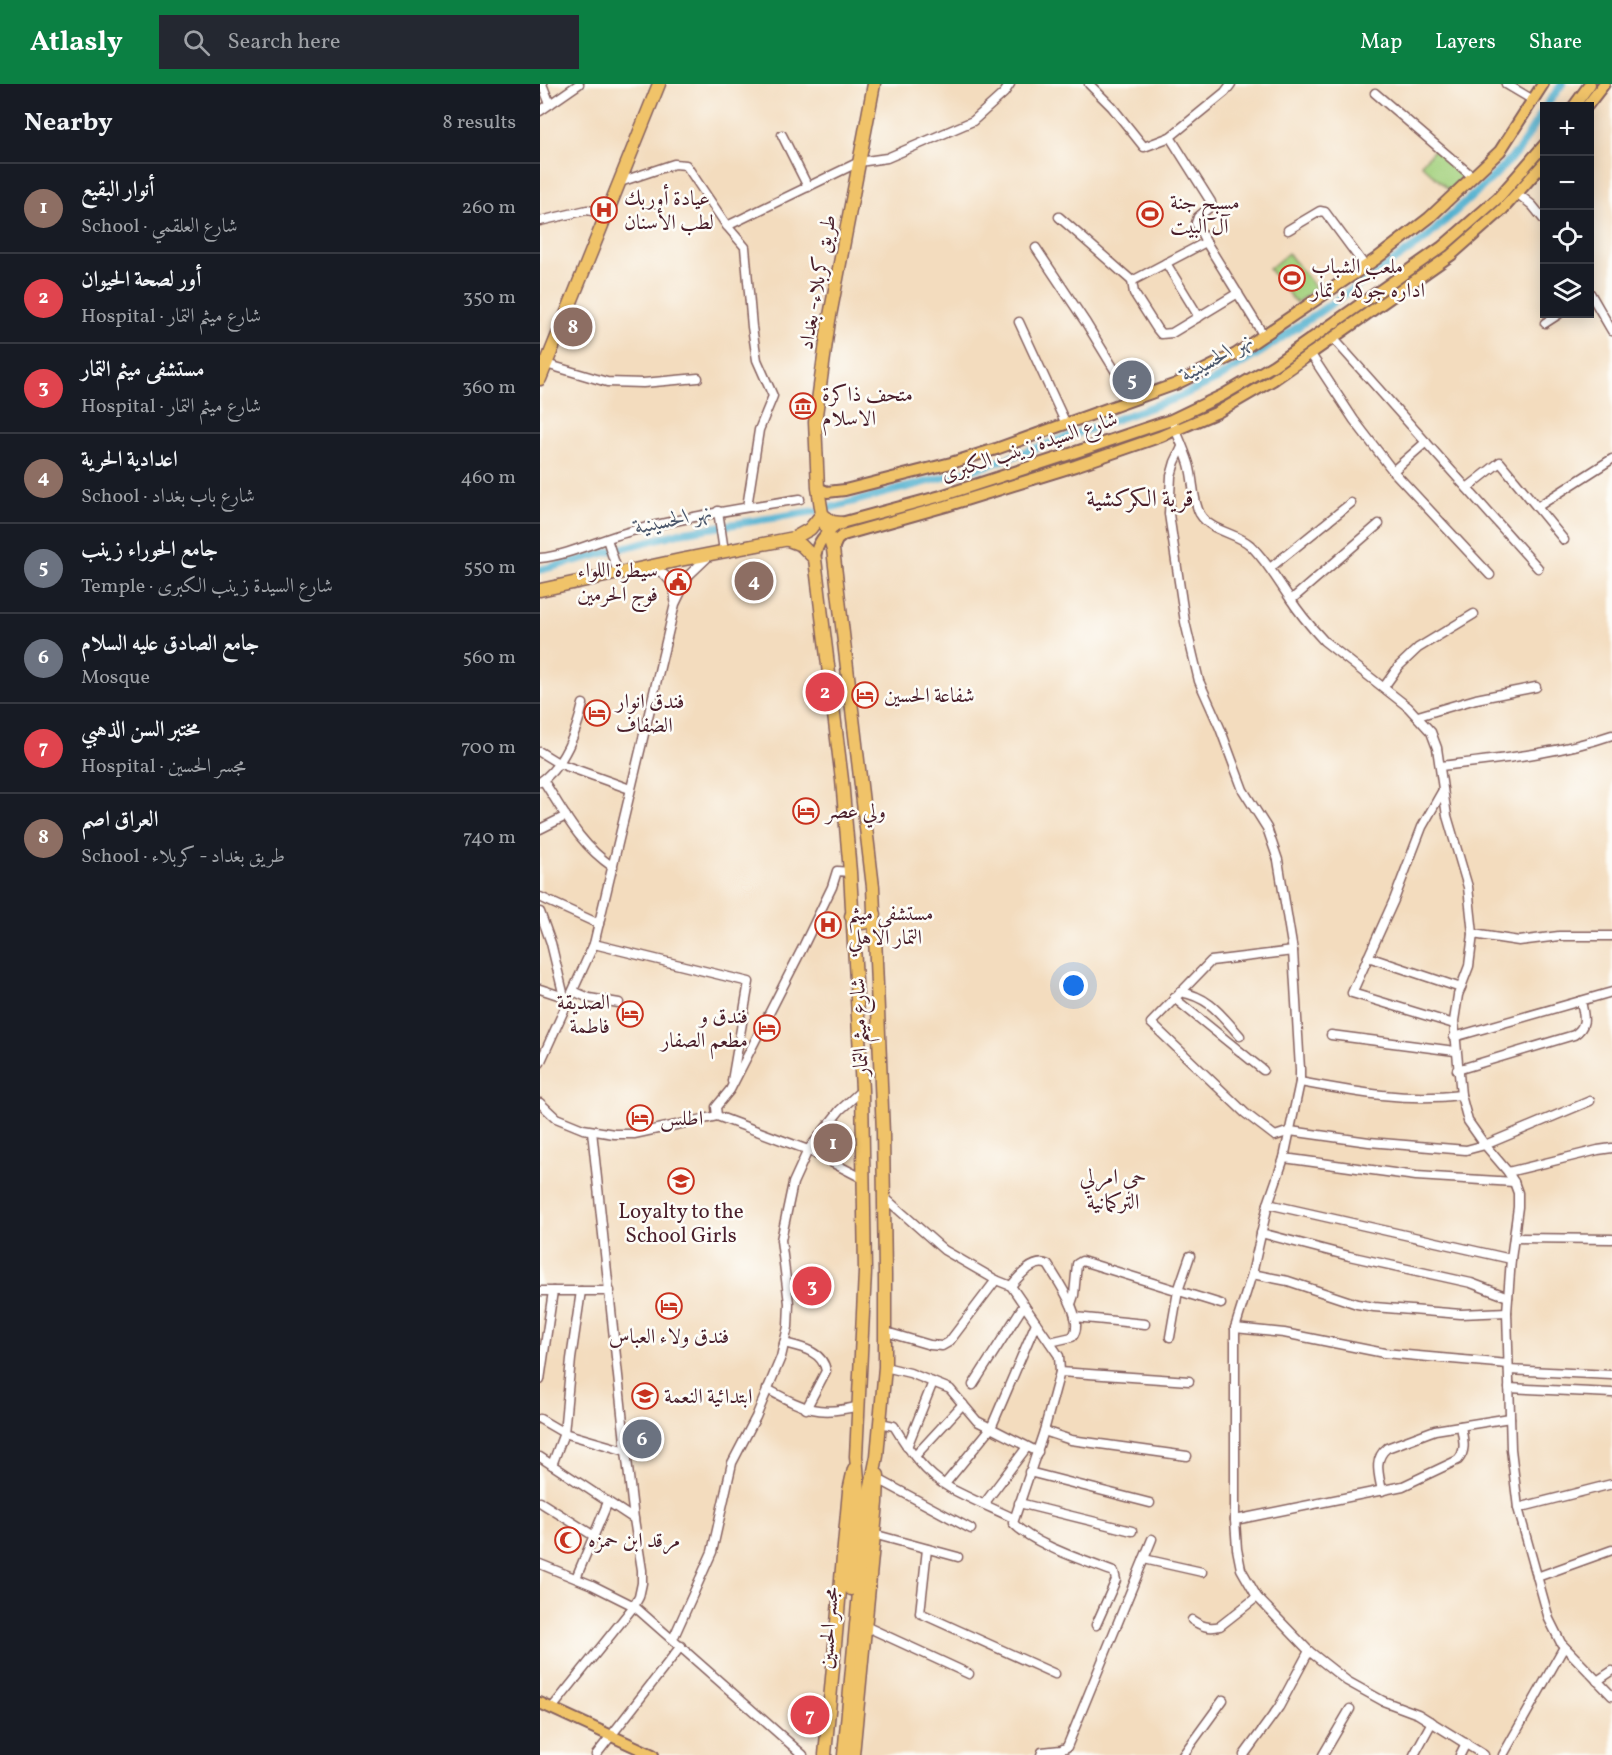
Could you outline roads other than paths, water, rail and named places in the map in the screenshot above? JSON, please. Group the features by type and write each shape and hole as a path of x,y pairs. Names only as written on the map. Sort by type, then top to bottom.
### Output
{"highway":[{"path":"540,379 659,84"},
{"name":"طريق كربلاء- بغداد","path":"822,514 818,488 815,422 820,375 874,84"},
{"path":"543,591 616,567 650,566 719,548 788,540 805,532 822,514 843,529"},
{"name":"شارع ميثم التمار","path":"822,514 833,549 867,827 875,915 886,1332 877,1456 862,1505"},
{"path":"788,540 801,545 815,560"},
{"name":"شارع ميثم التمار","path":"815,560 842,780 850,872 862,1090 865,1264 856,1456 862,1505"},
{"path":"851,916 863,923 870,921 875,915"},
{"path":"853,952 856,944 863,939 872,942 876,950"},
{"path":"865,1236 872,1242 884,1238"},
{"path":"865,1264 872,1257 878,1257 885,1264"},
{"path":"825,1755 848,1502 856,1456"},
{"path":"853,1755 877,1503 877,1456"},
{"name":"مجسر الحسين","path":"837,1755 862,1505"},
{"name":"مجسر الحسين","path":"844,1755 862,1505"}],"main road":[{"path":"818,488 827,492 836,492 960,460 1132,400 1207,370 1264,336 1365,266 1429,218 1504,146 1543,84"},
{"path":"1577,102 1590,84"},
{"path":"1590,102 1604,84"},
{"name":"شارع السيدة زينب الكبرى","path":"843,529 1171,420 1223,395 1257,376 1428,258 1484,211 1540,150"},
{"name":"شارع السيدة زينب الكبرى","path":"828,531 979,496 1176,431 1239,401 1273,380 1451,255 1518,194 1540,168"},
{"path":"833,549 843,529"},
{"path":"815,560 817,548 828,531"},
{"path":"545,1708 653,1755"}],"street":[{"path":"542,84 550,104"},
{"path":"540,111 579,84"},
{"path":"727,226 859,162 886,158 973,122 1004,93 1010,84"},
{"path":"1089,84 1112,107 1142,147 1170,137 1225,92 1231,84"},
{"path":"1506,84 1533,100"},
{"path":"1375,93 1473,177"},
{"path":"782,135 808,187"},
{"path":"1170,137 1211,202 1211,206 1196,220 1206,242 1264,336"},
{"path":"620,182 674,164 686,165 727,226 745,247 757,360 773,396 759,430 747,507"},
{"path":"1518,194 1540,215"},
{"path":"540,221 587,210 608,214"},
{"path":"1288,230 1320,211 1325,212 1365,266"},
{"path":"1059,217 1132,281 1134,293 1161,334 1173,333 1238,293"},
{"path":"1132,281 1206,242"},
{"path":"1036,248 1086,323 1132,400"},
{"path":"1166,263 1199,317"},
{"path":"1594,301 1612,332"},
{"path":"1545,323 1553,318"},
{"path":"1018,322 1066,424"},
{"path":"1333,338 1538,568"},
{"path":"1310,354 1354,420 1393,471 1490,574"},
{"path":"546,364 607,382 643,383 698,378"},
{"path":"1171,420 1189,465 1195,501 1204,520 1251,546 1324,640 1418,716 1431,732 1441,766 1447,816 1468,887 1473,934 1469,966 1455,1008 1454,1037 1461,1095 1468,1121 1514,1182 1518,1207 1507,1312 1511,1449 1518,1508 1555,1634 1564,1647 1612,1696"},
{"path":"1393,471 1426,442"},
{"path":"1182,447 1171,476 1169,514 1185,622 1199,681 1220,728 1243,790 1267,828 1278,860 1293,951 1300,1082 1284,1158 1268,1204 1235,1328 1235,1520 1241,1569 1257,1597 1309,1651 1347,1681 1432,1722 1484,1755"},
{"path":"1537,507 1612,459"},
{"path":"1467,488 1500,462 1564,540"},
{"path":"540,558 719,516 747,507 800,499"},
{"path":"1270,568 1351,503"},
{"path":"540,1063 565,1001 573,991 594,944 675,603 689,575 719,548 719,516"},
{"path":"1291,600 1378,524"},
{"path":"608,543 616,567"},
{"path":"650,566 659,570 672,585 675,603"},
{"path":"1384,687 1399,666 1418,648 1474,614"},
{"path":"1418,716 1476,699 1536,687"},
{"path":"583,704 571,743 542,781 583,842 598,857 613,867"},
{"path":"1441,766 1535,755 1589,743 1612,735"},
{"path":"540,752 558,763 630,789"},
{"path":"1444,790 1422,827 1394,900 1352,993 1454,1024"},
{"path":"540,829 566,816"},
{"path":"717,1116 716,1107 730,1090 802,949 832,887 837,871 850,872"},
{"path":"540,897 599,924"},
{"path":"540,912 551,943 565,1001"},
{"path":"1473,934 1519,941 1559,936 1612,936"},
{"path":"594,944 749,982 730,1090"},
{"path":"1293,951 1211,961 1151,1023 1245,1113 1275,1136 1290,1131 1369,1142 1466,1150 1485,1145 1590,1101"},
{"path":"1368,957 1461,988"},
{"path":"540,988 565,1001"},
{"path":"573,991 589,998 619,1003"},
{"path":"1454,1037 1612,992"},
{"path":"1177,995 1193,994 1211,1004 1240,1036"},
{"path":"1177,995 1263,1070"},
{"path":"1457,1070 1574,1035 1582,1030 1585,1022 1581,1001"},
{"path":"1331,1035 1455,1051"},
{"path":"1300,1082 1401,1098 1432,1099 1461,1095"},
{"path":"673,1639 712,1552 732,1463 756,1417 781,1357 788,1327 789,1303 781,1240 792,1183 808,1150 840,1110 862,1090"},
{"path":"542,1108 556,1118 592,1131 614,1134 634,1134 717,1116 808,1150 864,1179"},
{"path":"545,1708 634,1606 642,1582 633,1519 592,1131"},
{"path":"1508,1172 1612,1148"},
{"path":"1284,1158 1416,1176 1514,1182"},
{"path":"884,1197 944,1250 996,1280 1011,1286 1059,1356 1060,1372 1044,1431 1013,1523 1057,1550 1117,1575 1096,1625"},
{"path":"1268,1204 1511,1260"},
{"path":"1261,1233 1349,1256 1471,1283 1508,1297"},
{"path":"1514,1238 1612,1239"},
{"path":"1170,1337 1178,1291 1190,1256"},
{"path":"1071,1304 1077,1264 1082,1261 1221,1304"},
{"path":"1011,1286 1030,1267 1044,1262 1048,1264 1071,1304 1076,1329 1072,1337 1050,1342"},
{"path":"1251,1274 1288,1281 1357,1304 1374,1307 1461,1314 1507,1312"},
{"path":"886,1332 930,1345 942,1346 949,1342 996,1280"},
{"path":"540,1291 610,1291"},
{"path":"540,1380 553,1291"},
{"path":"552,1465 564,1433 571,1359 581,1291"},
{"path":"973,1385 1024,1305"},
{"path":"1075,1317 1145,1324"},
{"path":"945,1484 992,1428 1036,1323"},
{"path":"1235,1328 1284,1332 1384,1353 1508,1367 1612,1375"},
{"path":"784,1342 809,1350 825,1365 826,1371 806,1408"},
{"path":"885,1367 910,1373 950,1389 977,1421 1038,1452"},
{"path":"1060,1372 1189,1382"},
{"path":"907,1447 933,1382"},
{"path":"1509,1388 1612,1393"},
{"path":"766,1389 806,1408 825,1412 859,1406"},
{"path":"915,1456 963,1404"},
{"path":"1382,1491 1377,1462 1380,1453 1387,1448 1434,1430 1510,1418"},
{"path":"540,1419 564,1433 626,1450"},
{"path":"880,1423 894,1426 907,1447 927,1470 945,1484 1013,1518"},
{"path":"1235,1520 1403,1486 1458,1460 1465,1447 1461,1426"},
{"path":"1044,1431 1071,1440 1187,1456"},
{"path":"984,1504 1027,1447"},
{"path":"540,1457 633,1519"},
{"path":"1029,1472 1150,1503"},
{"path":"878,1479 971,1529"},
{"path":"1518,1508 1612,1484"},
{"path":"540,1502 594,1536"},
{"path":"576,1578 608,1502"},
{"path":"1019,1503 1132,1531"},
{"path":"873,1534 958,1557"},
{"path":"1041,1755 1042,1752 1067,1747 1152,1539"},
{"path":"927,1549 920,1613 1054,1674"},
{"path":"1537,1577 1612,1550"},
{"path":"1144,1559 1202,1572"},
{"path":"540,1564 576,1578 634,1606 802,1755"},
{"path":"1192,1620 1202,1626 1213,1628 1220,1626 1257,1597"},
{"path":"865,1626 969,1674"},
{"path":"596,1755 681,1646"},
{"path":"1503,1755 1564,1647"},
{"path":"1244,1755 1279,1707 1309,1651"},
{"path":"1598,1681 1612,1671"},
{"path":"1183,1755 1223,1700"},
{"path":"1323,1755 1350,1709"},
{"path":"1414,1755 1432,1722"},
{"path":"1460,1755 1466,1743"}],"waterway":[{"name":"نهر الحسينية","path":"1549,102 1562,84"},
{"name":"نهر الحسينية","path":"829,508 986,466 1179,397 1215,380 1264,350 1424,240 1519,150 1540,116"},
{"name":"نهر الحسينية","path":"540,570 679,533 815,511"}],"place":[{"name":"عيادة أوربك لطب الأسنان","path":"604,210"},
{"name":"مسبح جنة آل البيت","path":"1150,214"},
{"name":"ملعب الشباب اداره جوكه و تمار","path":"1292,278"},
{"name":"العراق اصم","path":"573,327"},
{"name":"جامع الحوراء زينب","path":"1132,380"},
{"name":"متحف ذاكرة الاسلام","path":"803,406"},
{"name":"اعدادية الحرية","path":"754,581"},
{"name":"سيطرة اللواء فوج الحرمين","path":"678,582"},
{"name":"أور لصحة الحيوان","path":"825,692"},
{"name":"شفاعة الحسين","path":"865,695"},
{"name":"فندق انوار الضفاف","path":"597,713"},
{"name":"ولي عصر","path":"806,811"},
{"name":"مستشفى ميثم التمار الاهلي","path":"828,925"},
{"name":"الصديقة فاطمة","path":"630,1014"},
{"name":"فندق و مطعم الصفار","path":"767,1028"},
{"name":"اطلس","path":"640,1118"},
{"name":"أنوار البقيع","path":"833,1143"},
{"name":"Loyalty to the School Girls","path":"681,1181"},
{"name":"مستشفى ميثم التمار","path":"812,1286"},
{"name":"فندق ولاء العباس","path":"669,1306"},
{"name":"ابتدائية النعمة","path":"645,1396"},
{"name":"جامع الصادق عليه السلام","path":"642,1439"},
{"name":"مرقد ابن حمزه","path":"568,1540"},
{"name":"مختبر السن الذهبي","path":"810,1715"}],"district":[{"name":"قرية الكركشية","path":"1140,498"},
{"name":"حي امرلي التركمانية","path":"1113,1188"}]}
